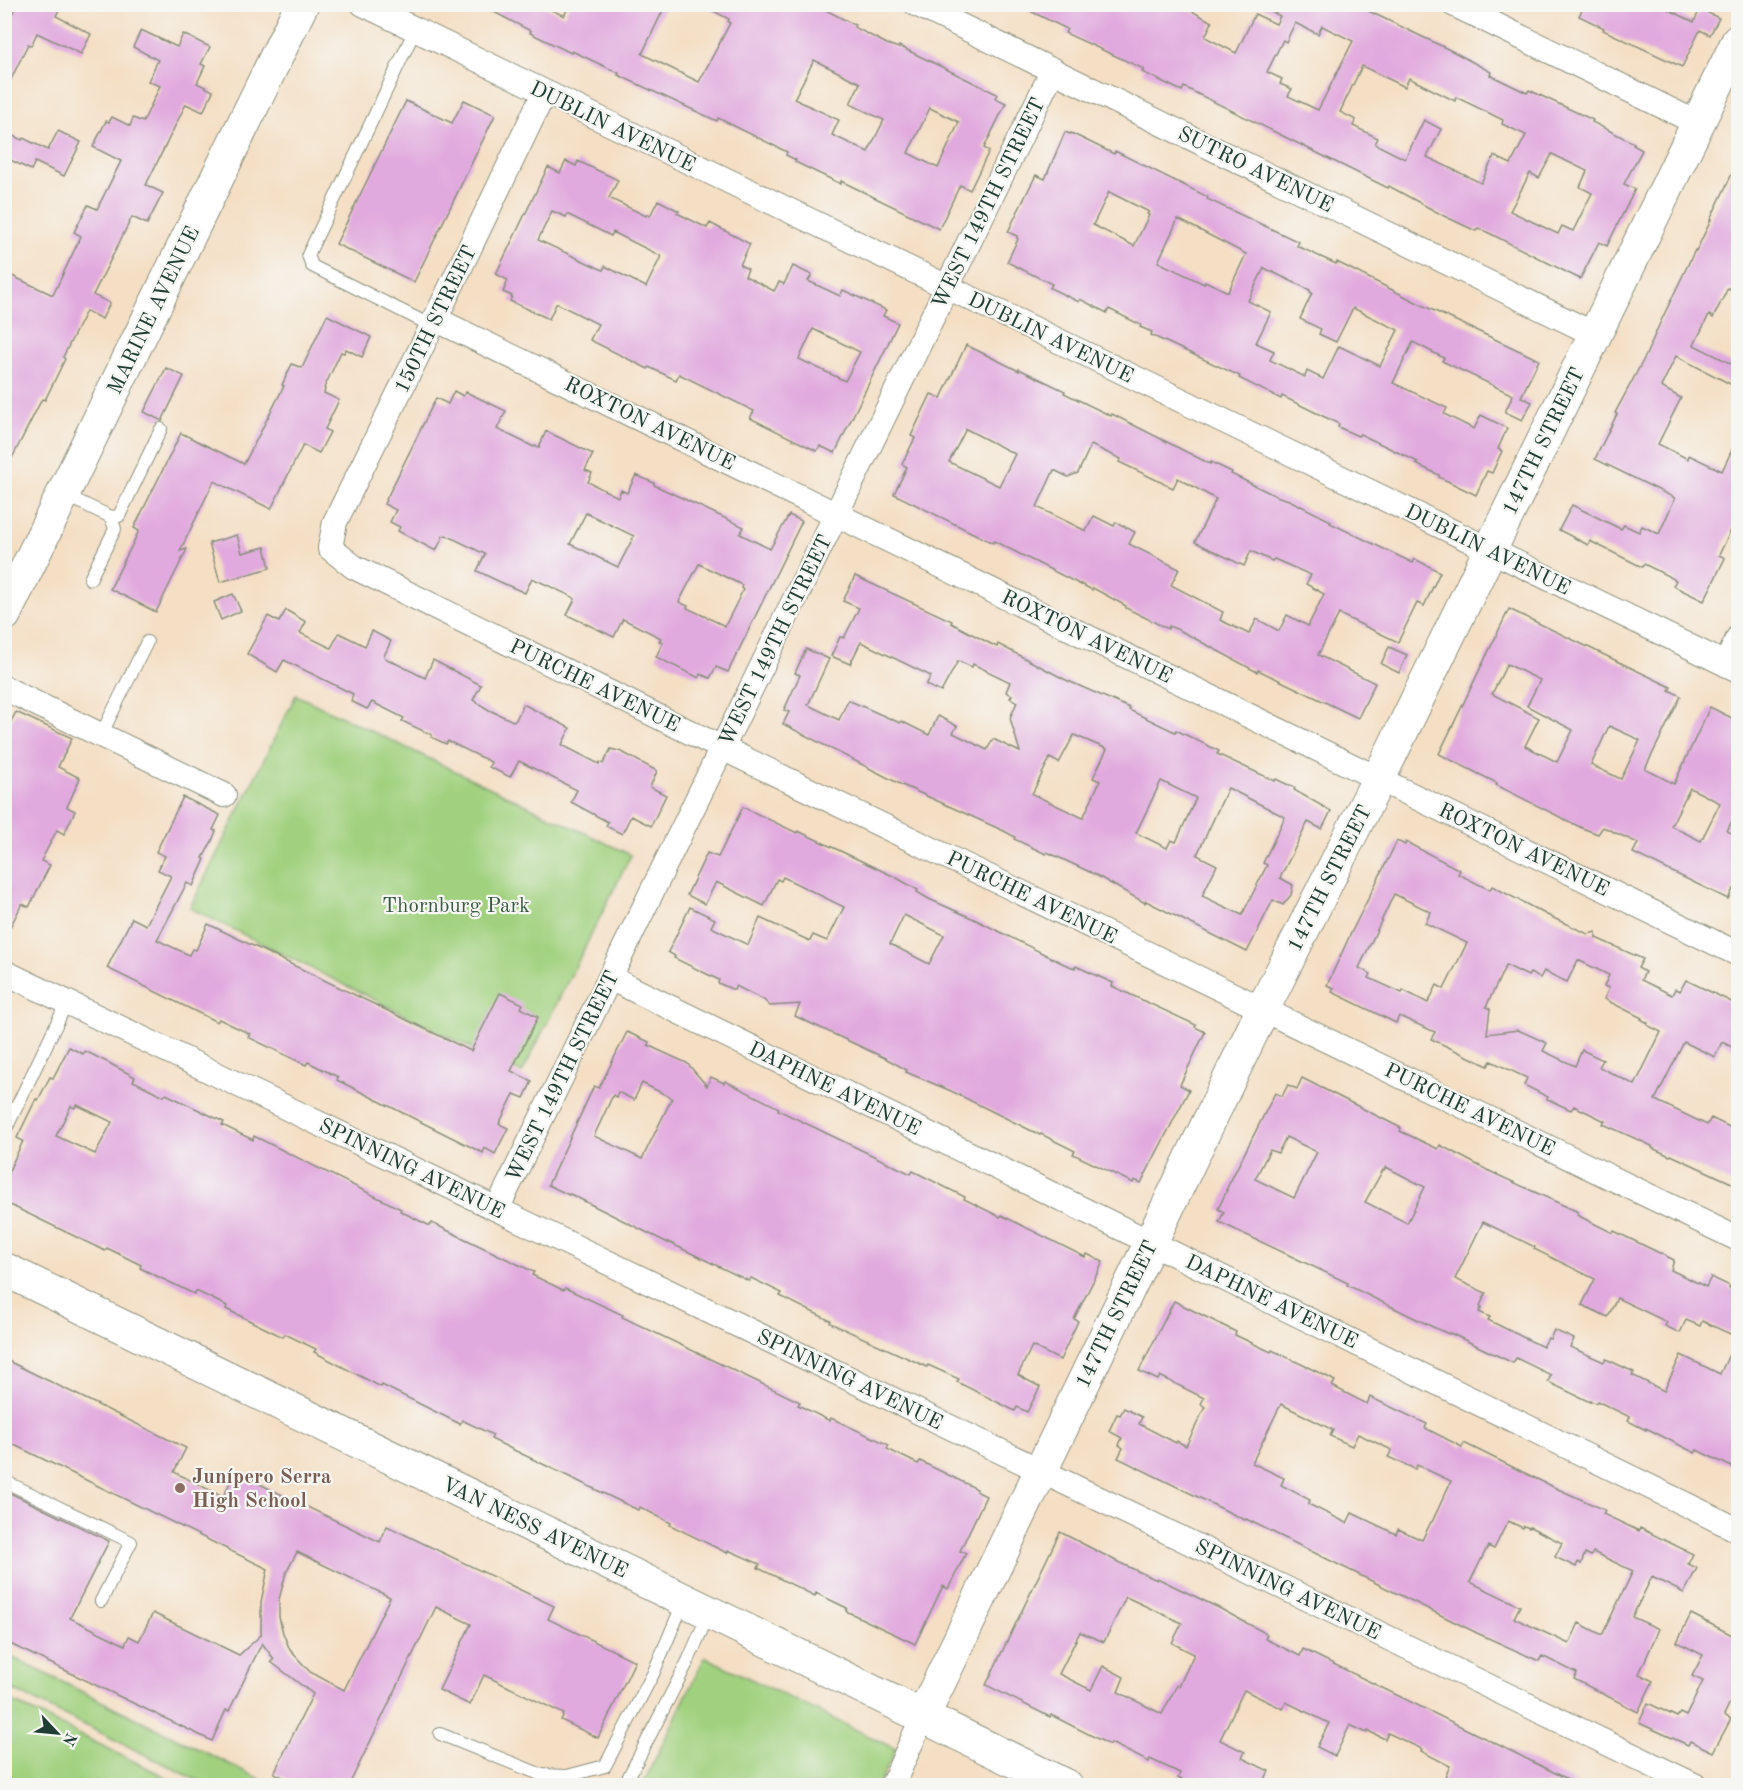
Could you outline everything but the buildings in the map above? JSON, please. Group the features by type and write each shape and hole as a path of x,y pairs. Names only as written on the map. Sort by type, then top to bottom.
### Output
{"street":[{"name":"MARINE AVENUE","path":"4,615 302,4"},
{"name":"DUBLIN AVENUE","path":"363,4 1732,667"},
{"name":"SUTRO AVENUE","path":"916,4 1596,335"},
{"path":"1453,4 1697,123"},
{"name":"147TH STREET","path":"923,1716 1263,1009 1379,778 1738,41"},
{"name":"WEST 149TH STREET","path":"497,1209 1053,70"},
{"name":"150TH STREET","path":"330,548 335,522 544,93"},
{"name":"ROXTON AVENUE","path":"434,322 836,514 1738,954"},
{"name":"PURCHE AVENUE","path":"330,548 354,567 722,748 1738,1239"},
{"path":"1732,667 1738,638"},
{"path":"4,688 224,795"},
{"name":"DAPHNE AVENUE","path":"610,978 1738,1530"},
{"name":"SPINNING AVENUE","path":"7,979 67,1002 1696,1785"},
{"name":"VAN NESS AVENUE","path":"4,1269 1066,1785"},
{"path":"892,1785 923,1716"}],"lane":[{"path":"415,30 308,255 312,266 434,322"},
{"path":"63,494 111,517 118,516 161,429"},
{"path":"90,579 115,529 111,517"},
{"path":"101,735 147,642"},
{"path":"4,1133 67,1002"},
{"path":"4,1481 131,1542 101,1601"},
{"path":"440,1734 542,1775 567,1776 605,1766 653,1674 697,1606"},
{"path":"624,1785 688,1661 697,1606"}],"green space":[{"name":"Thornburg Park","path":"296,695 631,855 522,1073 190,908"},
{"path":"5,1654 272,1785 207,1785 5,1686"},
{"path":"705,1657 896,1749 879,1785 642,1786"},
{"path":"5,1698 182,1785 5,1785"}],"place":[{"name":"Junípero Serra High School","path":"180,1488"}]}
